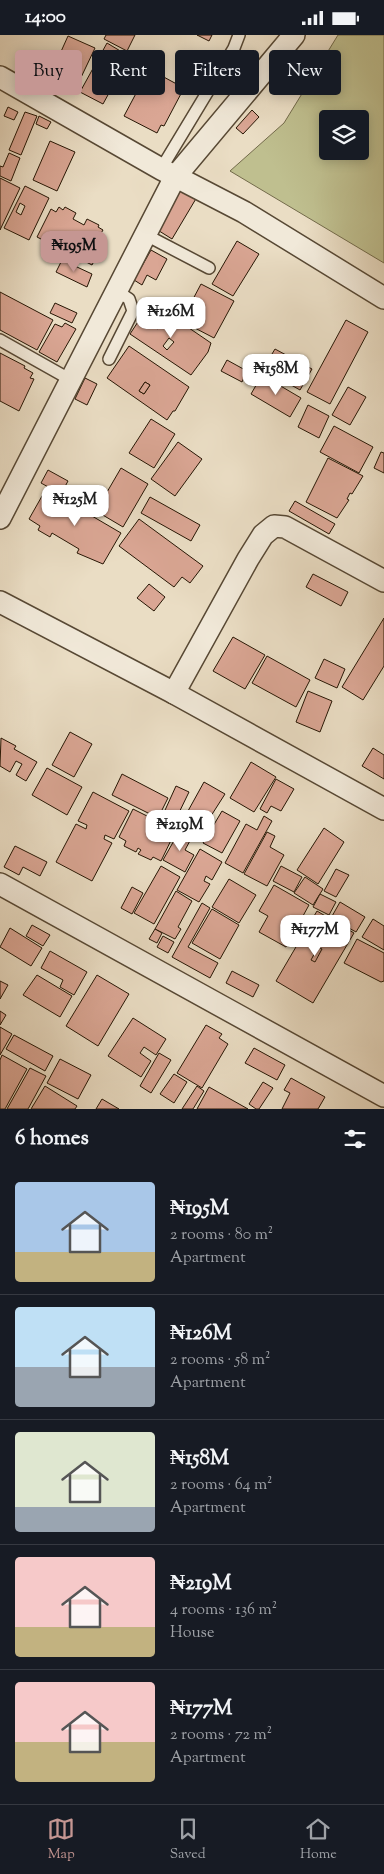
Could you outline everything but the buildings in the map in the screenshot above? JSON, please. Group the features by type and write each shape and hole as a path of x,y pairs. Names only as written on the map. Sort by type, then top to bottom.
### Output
{"street":[{"path":"0,518 146,235 168,173 294,35"},
{"path":"0,77 168,173 244,213 384,298"},
{"path":"174,693 248,559 263,535 274,526 286,527 384,581"},
{"path":"0,602 174,693 384,809"},
{"path":"0,884 384,1096"}],"lane":[{"path":"168,173 240,35"},
{"path":"146,235 209,267"},
{"path":"109,359 133,311 129,299 117,291"},
{"path":"0,340 71,380"}],"green space":[{"path":"338,35 384,35 384,263 230,171 284,123 301,95 341,95 341,50 329,50"}]}
